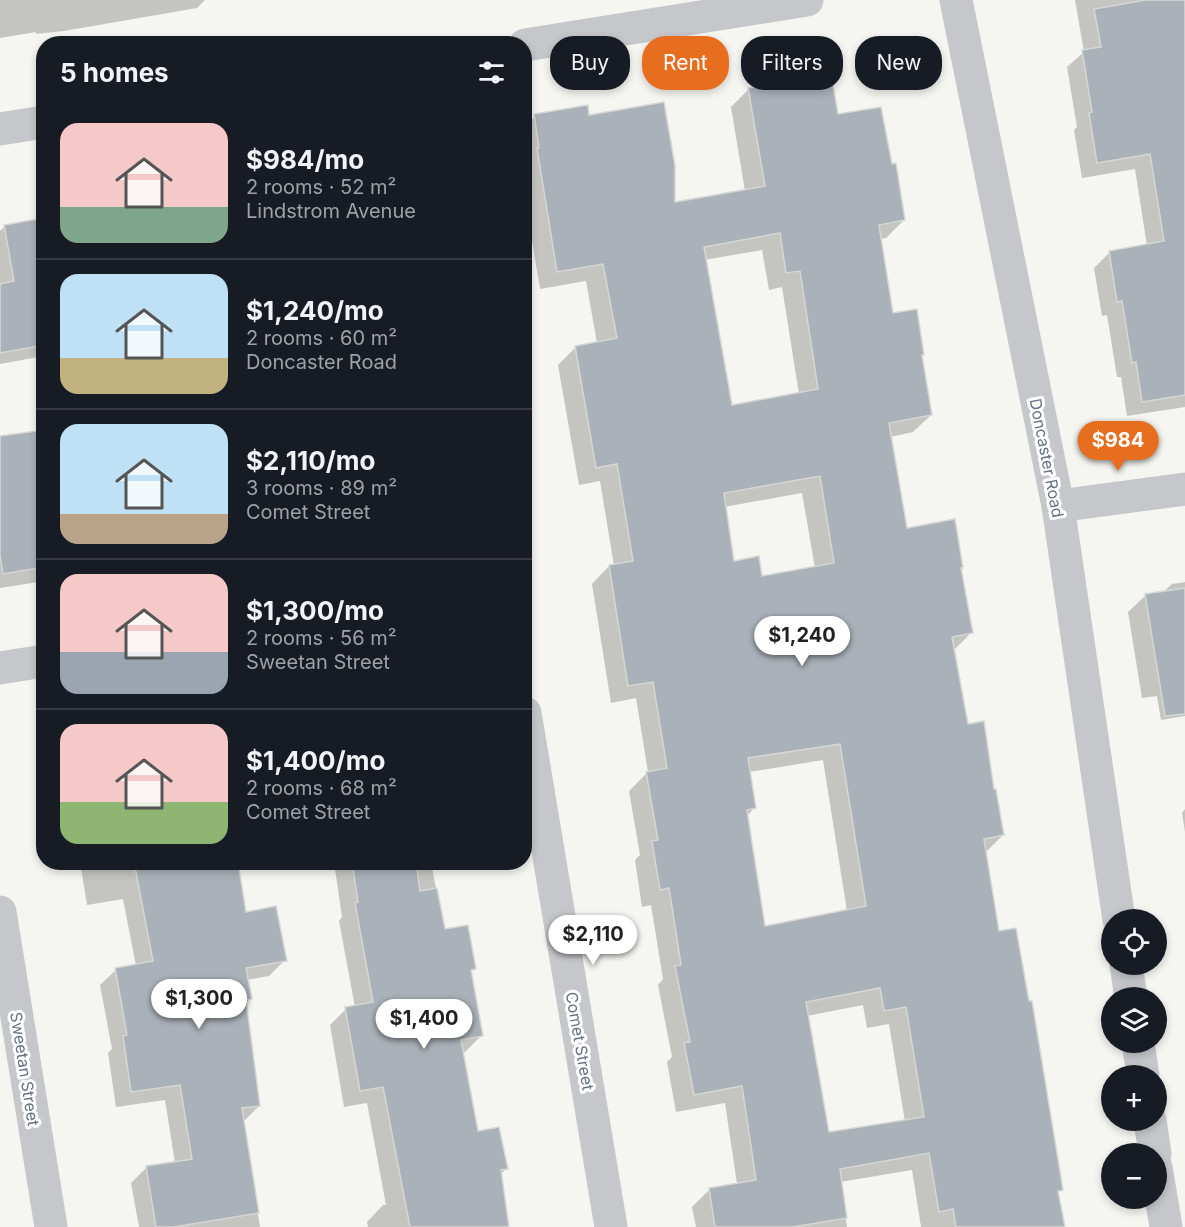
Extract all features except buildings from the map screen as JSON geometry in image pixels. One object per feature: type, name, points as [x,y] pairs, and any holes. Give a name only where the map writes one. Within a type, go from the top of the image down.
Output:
[{"type":"street","points":[[532,44],[807,0]]},
{"type":"street","name":"Doncaster Road","points":[[956,0],[1058,506],[1117,909]]},
{"type":"street","points":[[0,129],[36,123]]},
{"type":"street","points":[[1058,506],[1185,489]]},
{"type":"street","points":[[0,668],[36,662]]},
{"type":"street","name":"Comet Street","points":[[532,755],[611,1227]]},
{"type":"street","name":"Sweetan Street","points":[[0,912],[51,1227]]},
{"type":"street","points":[[1163,1209],[1166,1227]]}]
